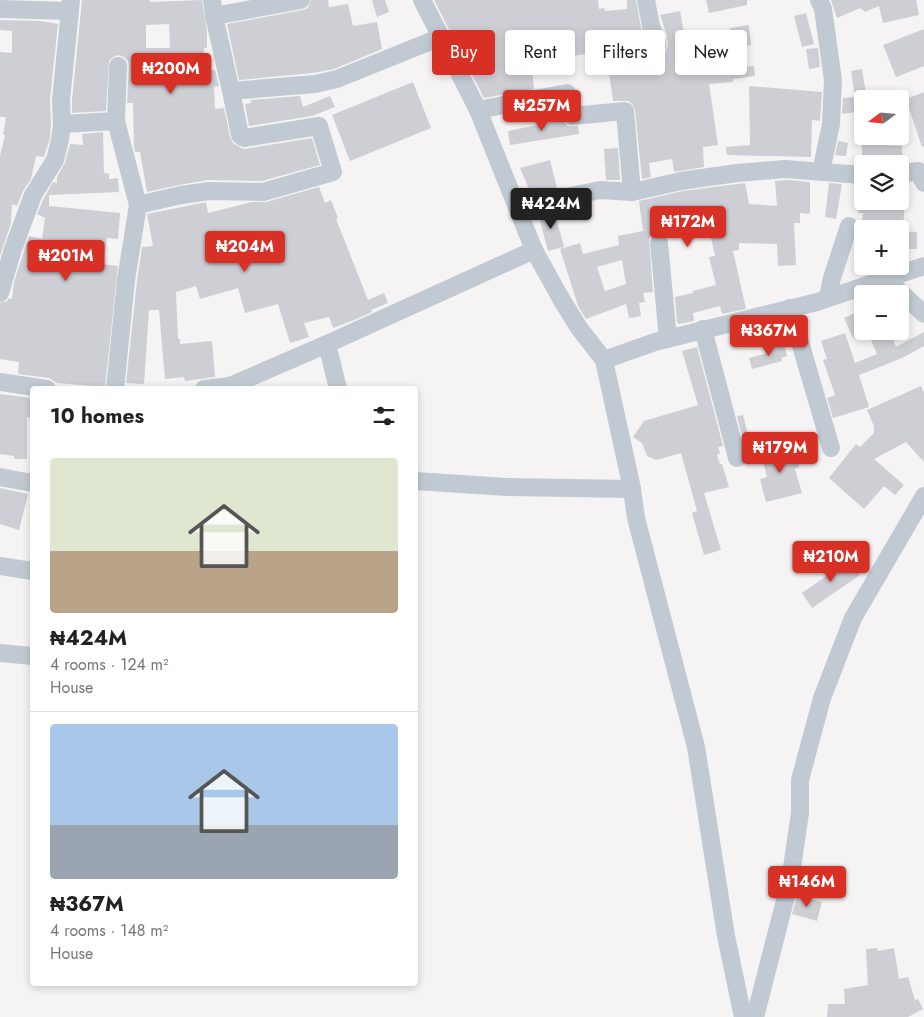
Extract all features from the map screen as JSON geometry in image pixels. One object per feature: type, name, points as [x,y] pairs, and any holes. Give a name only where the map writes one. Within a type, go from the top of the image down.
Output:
[{"type":"street","points":[[138,205],[175,196],[209,191],[263,192],[333,172],[319,126],[244,138],[240,135],[213,8],[301,0]]},
{"type":"street","points":[[422,0],[437,30]]},
{"type":"street","points":[[646,0],[653,30]]},
{"type":"street","points":[[819,0],[823,9],[833,80],[831,124],[821,172]]},
{"type":"street","points":[[0,10],[70,6],[61,100],[62,124],[55,160],[33,195],[13,249],[0,293]]},
{"type":"street","points":[[231,90],[315,84],[337,79],[432,41]]},
{"type":"street","points":[[115,386],[126,280],[138,205],[116,121],[118,66]]},
{"type":"street","points":[[460,75],[478,110],[534,250],[579,328],[604,360],[632,489],[636,518],[696,747],[726,936],[743,1017]]},
{"type":"street","points":[[478,110],[567,93],[570,114],[572,116],[625,111],[632,192]]},
{"type":"street","points":[[62,124],[116,121]]},
{"type":"street","points":[[517,207],[600,190],[632,192],[681,181],[736,173],[785,169],[854,174]]},
{"type":"street","points":[[909,172],[918,171],[924,183]]},
{"type":"street","points":[[828,297],[832,278],[849,226]]},
{"type":"street","points":[[659,243],[668,339]]},
{"type":"street","points":[[232,386],[534,250]]},
{"type":"street","points":[[604,360],[702,329],[828,297],[924,266]]},
{"type":"street","points":[[885,278],[924,314]]},
{"type":"street","points":[[790,308],[831,448]]},
{"type":"street","points":[[702,329],[737,458]]},
{"type":"street","points":[[327,344],[337,386]]},
{"type":"street","points":[[0,382],[30,386]]},
{"type":"street","points":[[0,477],[30,483]]},
{"type":"street","points":[[418,481],[507,487],[632,489]]},
{"type":"street","points":[[755,1017],[790,880],[800,813],[800,780],[822,698],[853,618],[924,496]]},
{"type":"street","points":[[0,566],[30,571]]},
{"type":"street","points":[[0,653],[30,656]]},
{"type":"building","points":[[82,0],[150,0],[150,2],[202,0],[207,31],[207,48],[204,48],[203,70],[215,70],[219,86],[214,87],[215,109],[224,108],[233,143],[245,149],[312,138],[320,165],[262,181],[208,180],[147,192],[140,152],[135,152],[134,148],[133,103],[127,103],[128,61],[118,55],[109,61],[106,111],[72,113]],"holes":[[[169,24],[170,48],[146,48],[146,25]]]},
{"type":"building","points":[[311,0],[328,0],[329,7],[348,4],[353,26],[377,22],[382,49],[334,69],[313,73],[239,80],[227,24],[303,10],[308,8]]},
{"type":"building","points":[[372,0],[385,0],[389,12],[377,17]]},
{"type":"building","points":[[434,0],[598,0],[599,9],[604,8],[605,11],[627,9],[627,0],[636,0],[642,30],[585,30],[585,54],[575,56],[575,30],[505,30],[505,75],[533,75],[534,89],[484,98],[472,75],[495,75],[495,30],[449,30]]},
{"type":"building","points":[[706,0],[747,0],[747,5],[709,13]]},
{"type":"building","points":[[831,0],[916,0],[919,15],[883,23],[879,6],[865,12],[860,8],[837,18]]},
{"type":"building","points":[[680,11],[683,30],[675,30],[675,75],[747,75],[747,67],[754,66],[755,76],[733,79],[733,82],[709,84],[718,145],[703,147],[704,167],[674,172],[672,159],[649,163],[651,177],[642,179],[635,110],[629,101],[613,101],[609,75],[665,75],[665,54],[668,46],[667,36],[660,15]]},
{"type":"building","points":[[806,13],[814,44],[802,47],[794,16]]},
{"type":"building","points":[[0,20],[41,21],[58,24],[50,99],[50,138],[44,157],[36,156],[31,179],[23,191],[17,206],[12,204],[11,223],[0,256],[0,156],[5,135],[3,135],[6,117],[0,117],[0,52],[12,53],[12,31],[0,30]]},
{"type":"building","points":[[749,25],[751,45],[747,45],[747,30],[730,30],[730,28]]},
{"type":"building","points":[[924,29],[924,66],[896,77],[883,45]]},
{"type":"building","points":[[818,48],[820,67],[809,69],[806,49]]},
{"type":"building","points":[[862,69],[866,90],[854,90],[851,71]]},
{"type":"building","points":[[413,82],[431,128],[350,161],[332,115]]},
{"type":"building","points":[[749,86],[822,92],[820,121],[812,120],[811,157],[727,155],[726,147],[750,145]]},
{"type":"building","points":[[924,92],[924,146],[922,147],[909,108],[909,98]]},
{"type":"building","points":[[300,96],[303,107],[330,96],[335,107],[312,116],[249,126],[245,104],[251,103],[251,100]]},
{"type":"building","points":[[854,97],[854,112],[842,114],[843,98]]},
{"type":"building","points":[[562,120],[568,126],[578,126],[579,134],[510,145],[508,131]]},
{"type":"building","points":[[103,132],[104,173],[109,174],[109,179],[118,178],[119,192],[49,195],[49,206],[120,213],[118,239],[107,238],[103,264],[118,266],[105,386],[57,383],[49,378],[18,374],[19,362],[0,359],[0,303],[7,301],[9,298],[12,299],[14,282],[29,236],[42,239],[45,218],[37,214],[53,182],[57,183],[57,177],[65,163],[70,144],[83,145],[82,134]]},
{"type":"building","points":[[838,141],[848,143],[846,156],[835,155]]},
{"type":"building","points":[[862,145],[902,146],[902,155],[862,155]]},
{"type":"building","points":[[618,148],[620,180],[606,180],[604,149]]},
{"type":"building","points":[[550,160],[557,188],[528,194],[526,190],[529,189],[520,168]]},
{"type":"building","points":[[775,181],[810,182],[810,214],[800,213],[800,223],[794,223],[796,265],[778,266],[777,244],[739,243],[739,250],[733,251],[746,309],[722,314],[720,306],[693,313],[694,321],[679,324],[677,322],[675,297],[716,285],[709,257],[715,256],[710,234],[665,235],[658,232],[649,239],[653,292],[643,293],[645,302],[639,303],[641,316],[629,318],[626,304],[586,319],[578,306],[560,249],[580,243],[583,254],[619,245],[618,236],[643,231],[639,201],[683,191],[745,183],[749,204],[777,206]],"holes":[[[622,260],[626,284],[605,291],[597,267]]]},
{"type":"building","points":[[829,183],[842,184],[836,219],[825,217]]},
{"type":"building","points":[[319,187],[325,203],[331,200],[338,218],[336,219],[368,300],[384,293],[388,303],[371,310],[372,312],[333,328],[329,317],[304,323],[309,337],[290,343],[278,304],[245,313],[238,288],[200,299],[196,286],[176,292],[178,339],[180,339],[180,344],[212,341],[215,377],[185,381],[184,377],[165,379],[159,310],[149,310],[144,384],[126,383],[142,247],[153,246],[147,214],[206,202],[208,213],[252,202],[266,202]]},
{"type":"building","points":[[554,210],[564,247],[548,251],[538,213]]},
{"type":"building","points":[[858,210],[904,210],[904,220],[862,220],[863,213],[858,213]]},
{"type":"building","points":[[909,232],[917,232],[917,249],[909,249]]},
{"type":"building","points":[[854,314],[854,338],[853,338],[844,318]]},
{"type":"building","points":[[924,332],[924,346],[902,358],[859,375],[869,407],[833,418],[827,398],[835,395],[823,360],[827,359],[821,341],[845,333],[855,363],[877,354],[871,340],[893,340],[896,347]]},
{"type":"building","points":[[784,345],[787,356],[781,358],[782,361],[752,369],[749,358],[768,353],[767,349]]},
{"type":"building","points":[[697,347],[723,446],[718,447],[720,453],[717,455],[720,464],[722,464],[729,487],[704,493],[721,550],[704,555],[692,513],[697,511],[681,453],[656,460],[647,456],[642,443],[633,437],[644,421],[698,405],[682,351]]},
{"type":"building","points":[[921,386],[924,393],[924,462],[906,442],[874,459],[904,485],[895,495],[884,486],[864,509],[829,478],[856,444],[860,447],[874,433],[874,426],[867,410]]},
{"type":"building","points":[[0,394],[30,398],[30,418],[27,417],[27,459],[14,459],[14,456],[0,454]]},
{"type":"building","points":[[743,415],[749,438],[743,440],[737,416]]},
{"type":"building","points":[[793,444],[799,467],[795,469],[802,493],[766,502],[760,479],[767,477],[761,453]]},
{"type":"building","points":[[0,488],[28,494],[19,530],[0,524]]},
{"type":"building","points":[[849,559],[860,575],[812,608],[802,593]]},
{"type":"building","points":[[797,896],[822,902],[817,921],[792,914]]},
{"type":"building","points":[[877,948],[878,951],[894,948],[899,979],[908,977],[915,1000],[918,999],[923,1009],[908,1017],[827,1017],[828,1004],[845,1004],[844,989],[868,985],[866,949]]}]
